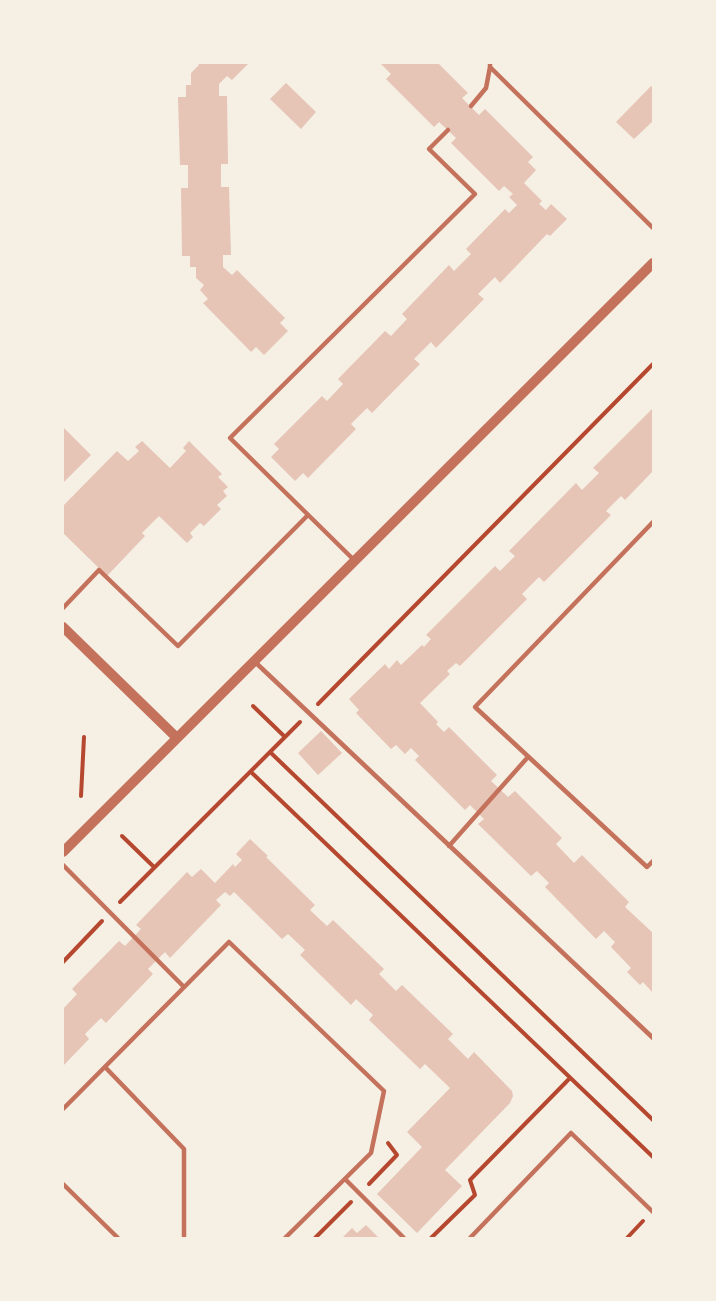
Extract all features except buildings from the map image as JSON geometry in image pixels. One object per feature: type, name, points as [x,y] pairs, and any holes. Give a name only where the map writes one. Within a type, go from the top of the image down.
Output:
[{"type":"street","points":[[63,852],[653,263]]},
{"type":"street","points":[[63,627],[177,738]]},
{"type":"lane","points":[[471,106],[486,88],[490,65]]},
{"type":"lane","points":[[490,65],[653,228]]},
{"type":"lane","points":[[354,560],[230,438],[475,194],[429,149],[448,130]]},
{"type":"lane","points":[[63,608],[99,570],[178,646],[308,515]]},
{"type":"lane","points":[[653,522],[475,707],[647,867],[653,861]]},
{"type":"lane","points":[[254,660],[653,1038]]},
{"type":"lane","points":[[449,846],[528,757]]},
{"type":"lane","points":[[63,865],[184,987]]},
{"type":"lane","points":[[63,1109],[229,942],[384,1091],[371,1153],[285,1238]]},
{"type":"lane","points":[[105,1067],[184,1149],[184,1238]]},
{"type":"lane","points":[[470,1238],[571,1133],[653,1212]]},
{"type":"lane","points":[[345,1179],[404,1238]]},
{"type":"lane","points":[[63,1184],[118,1238]]},
{"type":"path","points":[[63,962],[154,867],[251,772],[653,364]]},
{"type":"path","points":[[253,706],[285,737]]},
{"type":"path","points":[[81,796],[84,737]]},
{"type":"path","points":[[270,752],[653,1120]]},
{"type":"path","points":[[251,772],[653,1157]]},
{"type":"path","points":[[122,836],[154,867]]},
{"type":"path","points":[[431,1238],[475,1195],[471,1180],[570,1078]]},
{"type":"path","points":[[365,1188],[397,1155],[387,1144],[390,1132]]},
{"type":"path","points":[[315,1238],[359,1193]]},
{"type":"path","points":[[627,1238],[653,1212]]}]
